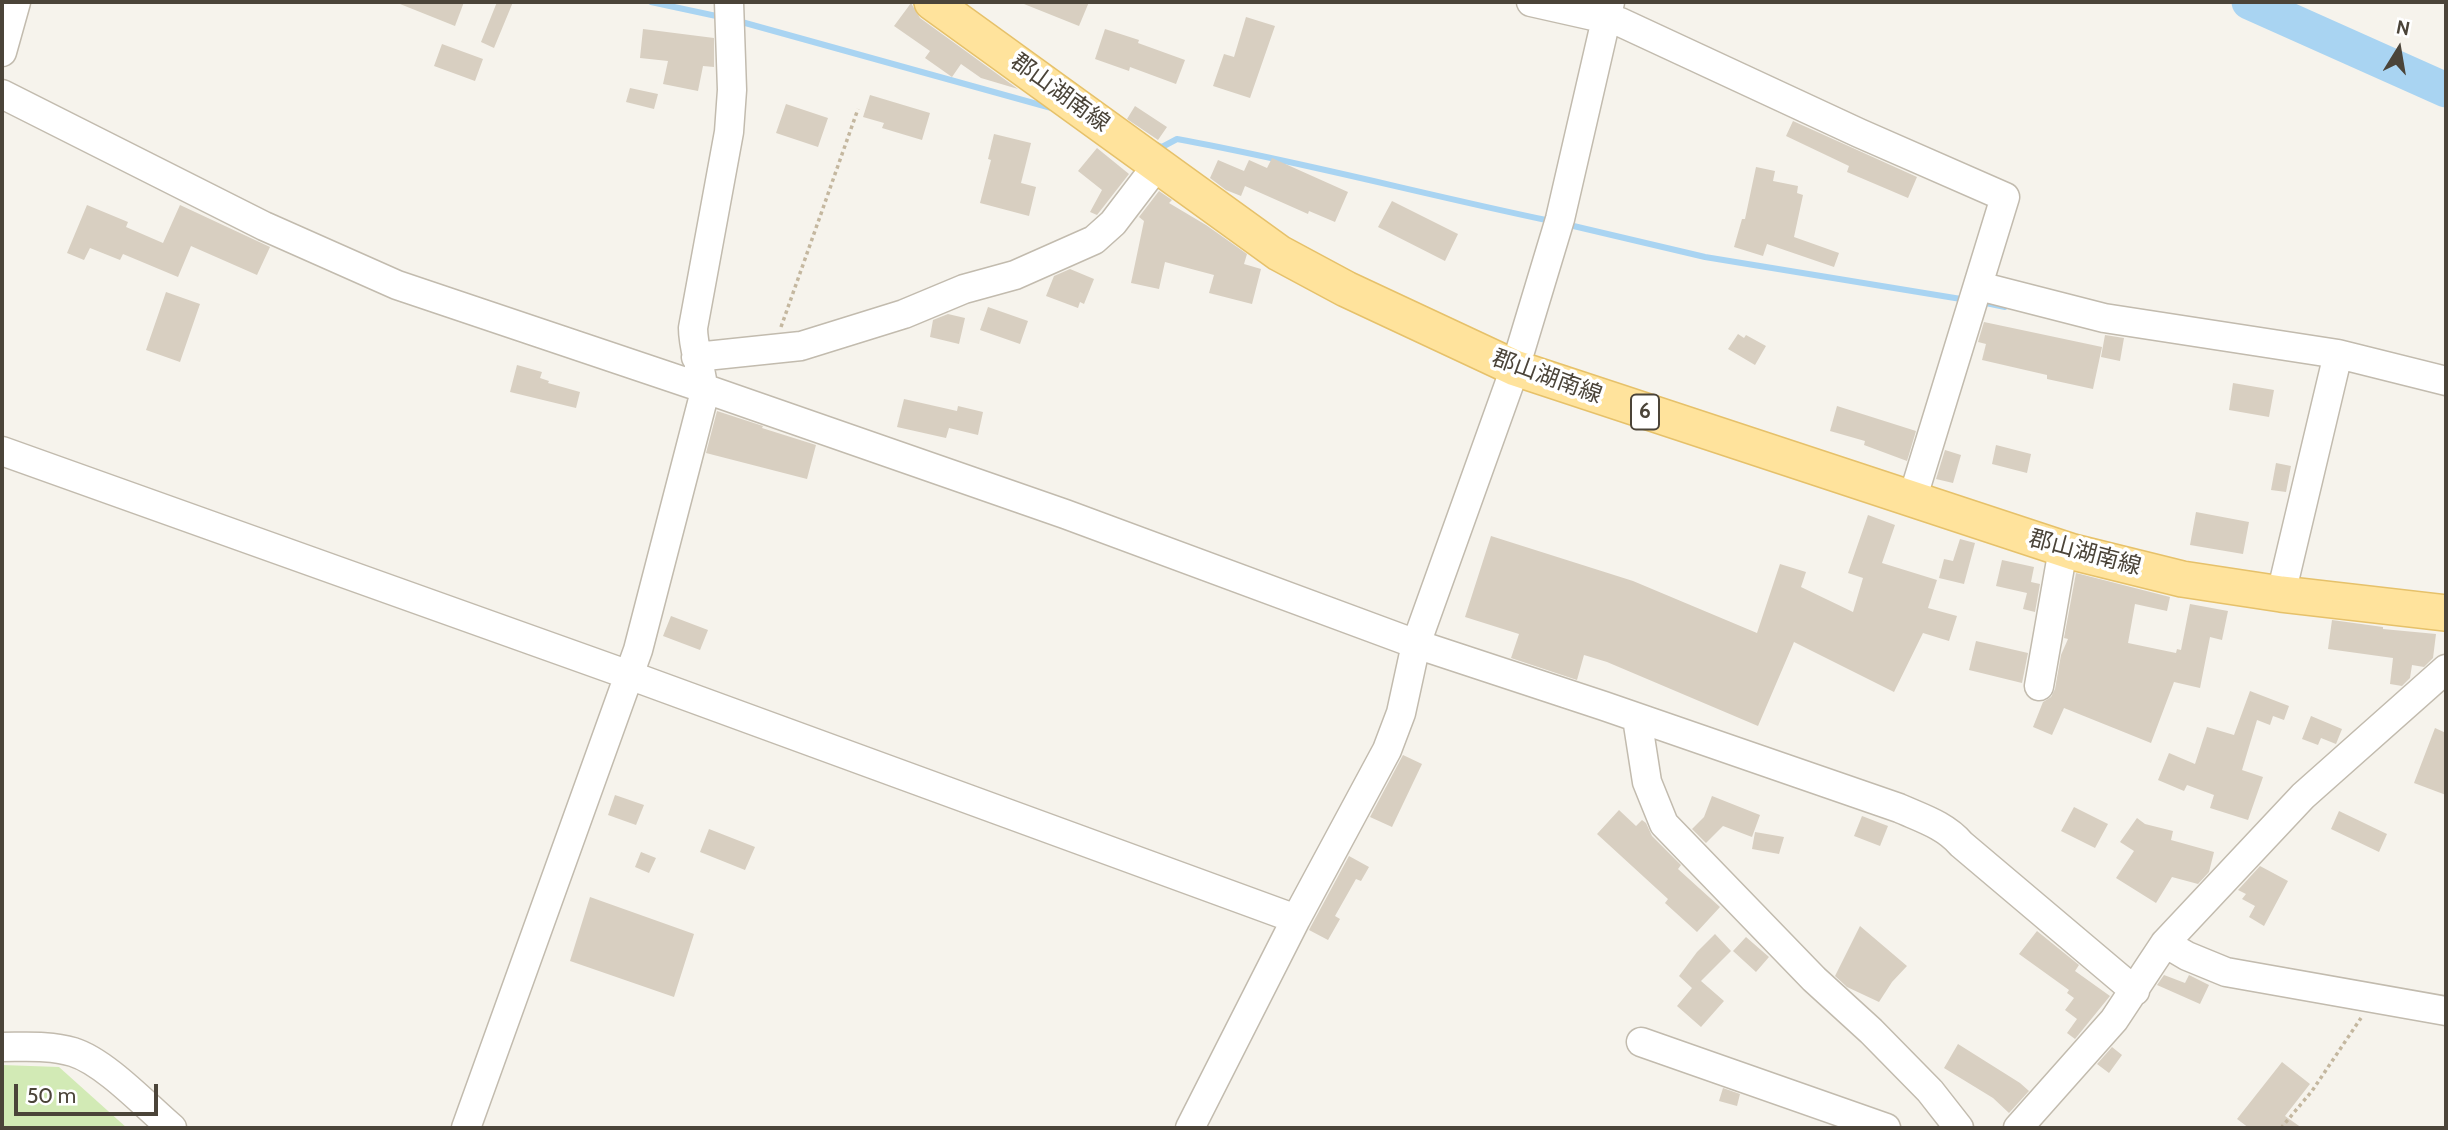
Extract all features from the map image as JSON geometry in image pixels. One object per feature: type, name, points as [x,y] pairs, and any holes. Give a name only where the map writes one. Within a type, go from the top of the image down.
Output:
[{"type":"main road","name":"郡山湖南線","points":[[932,2],[1279,253],[1346,289],[1515,368],[2063,549],[2182,579],[2281,594],[2446,613]]},
{"type":"street","points":[[2,52],[16,2]]},
{"type":"street","points":[[466,1128],[629,675],[645,624],[703,399],[692,328],[729,132],[732,90],[729,2]]},
{"type":"street","points":[[1531,2],[1608,10],[1620,22],[2006,197],[1912,500]]},
{"type":"street","points":[[1190,1128],[1296,919],[1387,750],[1401,712],[1416,644],[1515,368],[1560,219],[1608,10]]},
{"type":"street","points":[[2,94],[264,226],[397,285],[1065,514],[1416,644],[1899,808],[1952,834],[2135,990]]},
{"type":"street","points":[[696,357],[801,346],[904,314],[964,289],[1016,275],[1094,240],[1113,223],[1158,164]]},
{"type":"street","points":[[1979,286],[2104,318],[2338,354],[2446,381]]},
{"type":"street","points":[[2281,594],[2338,354]]},
{"type":"street","points":[[2,451],[629,675],[1296,919]]},
{"type":"street","points":[[2039,686],[2063,549]]},
{"type":"street","points":[[2018,1128],[2114,1020],[2165,943],[2303,796],[2446,669]]},
{"type":"street","points":[[1637,718],[1647,782],[1664,824],[1814,978],[1930,1091],[1956,1127]]},
{"type":"street","points":[[2165,943],[2187,956],[2226,972],[2446,1011]]},
{"type":"street","points":[[1641,1042],[1886,1128]]},
{"type":"street","points":[[2,1046],[52,1048],[73,1052],[98,1064],[172,1128]]},
{"type":"path","points":[[773,349],[858,109]]},
{"type":"path","points":[[2281,1128],[2312,1091],[2364,1014],[2371,997]]},
{"type":"green space","points":[[2,1065],[59,1067],[127,1128],[2,1128]]},
{"type":"building","points":[[395,2],[464,2],[455,26]]},
{"type":"building","points":[[497,2],[513,2],[494,48],[481,42]]},
{"type":"building","points":[[1019,2],[1089,2],[1079,26]]},
{"type":"building","points":[[911,3],[920,18],[1018,89],[981,78],[961,64],[952,77],[925,58],[930,51],[894,26]]},
{"type":"building","points":[[1246,17],[1275,26],[1250,98],[1213,86],[1224,54],[1234,57]]},
{"type":"building","points":[[643,29],[714,38],[714,67],[703,66],[698,91],[663,84],[668,61],[640,58]]},
{"type":"building","points":[[1105,29],[1185,60],[1176,84],[1130,67],[1129,71],[1095,59]]},
{"type":"building","points":[[442,44],[483,59],[475,81],[434,66]]},
{"type":"building","points":[[630,88],[658,94],[654,109],[626,102]]},
{"type":"building","points":[[870,95],[930,113],[922,140],[882,128],[884,123],[863,117]]},
{"type":"building","points":[[786,104],[828,118],[818,147],[776,133]]},
{"type":"building","points":[[1135,106],[1167,127],[1158,140],[1127,119]]},
{"type":"building","points":[[1793,121],[1917,177],[1908,198],[1847,172],[1849,166],[1786,136]]},
{"type":"building","points":[[994,134],[1031,143],[1021,183],[1036,187],[1029,216],[980,203],[991,160],[988,159]]},
{"type":"building","points":[[1097,148],[1129,174],[1097,215],[1090,212],[1102,190],[1078,171]]},
{"type":"building","points":[[1272,158],[1348,192],[1335,222],[1309,211],[1308,214],[1245,186],[1241,196],[1226,190],[1210,178],[1218,160],[1244,171],[1249,160],[1267,168]]},
{"type":"building","points":[[1756,167],[1775,171],[1773,181],[1798,186],[1797,193],[1803,195],[1794,237],[1839,253],[1834,267],[1767,244],[1763,256],[1734,247],[1742,219],[1745,219]]},
{"type":"building","points":[[1159,191],[1172,200],[1169,203],[1247,254],[1244,264],[1261,269],[1252,304],[1209,293],[1214,275],[1165,262],[1159,289],[1131,283],[1144,221],[1139,217]]},
{"type":"building","points":[[1392,201],[1458,234],[1445,261],[1378,227]]},
{"type":"building","points":[[87,205],[128,222],[126,227],[163,243],[180,205],[270,247],[257,275],[191,246],[178,277],[123,254],[120,260],[90,248],[84,260],[67,253]]},
{"type":"building","points":[[1070,269],[1094,279],[1084,304],[1080,302],[1078,308],[1046,296],[1054,276]]},
{"type":"building","points":[[166,292],[200,304],[180,362],[146,350]]},
{"type":"building","points":[[988,307],[1028,321],[1020,344],[980,330]]},
{"type":"building","points":[[948,314],[965,318],[959,344],[930,337],[933,320]]},
{"type":"building","points":[[1984,322],[2102,347],[2093,389],[1982,360],[1986,344],[1978,342]]},
{"type":"building","points":[[1738,334],[1744,338],[1746,335],[1766,346],[1755,365],[1728,349]]},
{"type":"building","points":[[2105,335],[2124,338],[2120,361],[2101,357]]},
{"type":"building","points":[[517,365],[542,372],[540,378],[549,381],[548,383],[580,392],[576,408],[510,392]]},
{"type":"building","points":[[2233,383],[2274,390],[2269,417],[2229,410]]},
{"type":"building","points":[[904,399],[957,411],[958,406],[983,412],[978,435],[949,428],[946,438],[897,427]]},
{"type":"building","points":[[1837,406],[1916,431],[1907,461],[1864,445],[1865,441],[1830,431]]},
{"type":"building","points":[[717,411],[816,445],[807,479],[706,453]]},
{"type":"building","points":[[1996,445],[2031,454],[2027,473],[1992,464]]},
{"type":"building","points":[[1945,450],[1961,455],[1953,483],[1936,479]]},
{"type":"building","points":[[2276,463],[2291,466],[2286,492],[2271,490]]},
{"type":"building","points":[[2196,512],[2249,522],[2243,554],[2190,545]]},
{"type":"building","points":[[1868,515],[1895,525],[1882,563],[1937,580],[1928,608],[1957,616],[1949,641],[1923,633],[1894,692],[1794,642],[1758,726],[1607,662],[1584,655],[1577,680],[1511,658],[1519,634],[1465,617],[1491,536],[1633,581],[1757,633],[1780,564],[1806,572],[1801,587],[1853,612],[1863,578],[1848,573]]},
{"type":"building","points":[[1960,539],[1975,543],[1964,584],[1939,578],[1944,559],[1953,561]]},
{"type":"building","points":[[2002,560],[2034,567],[2031,582],[2040,584],[2035,612],[2023,609],[2027,593],[1996,586]]},
{"type":"building","points":[[2076,573],[2170,597],[2167,611],[2135,604],[2128,643],[2176,653],[2177,649],[2181,650],[2190,604],[2228,611],[2222,640],[2210,637],[2200,688],[2174,682],[2151,743],[2064,708],[2052,735],[2033,727],[2043,702],[2051,697],[2055,689],[2061,655],[2068,639],[2064,638]]},
{"type":"building","points":[[671,616],[708,630],[700,650],[663,636]]},
{"type":"building","points":[[2332,620],[2383,629],[2436,634],[2433,658],[2424,667],[2412,665],[2410,678],[2402,686],[2390,684],[2393,658],[2328,649]]},
{"type":"building","points":[[1976,641],[2028,653],[2022,683],[1969,670]]},
{"type":"building","points":[[2250,691],[2289,706],[2284,720],[2273,716],[2270,725],[2257,720],[2242,770],[2263,777],[2248,820],[2210,808],[2214,795],[2187,785],[2184,791],[2158,780],[2169,753],[2195,764],[2207,727],[2234,735]]},
{"type":"building","points":[[2311,716],[2342,729],[2336,744],[2321,738],[2318,745],[2302,739]]},
{"type":"building","points":[[2435,728],[2446,733],[2446,795],[2414,783]]},
{"type":"building","points":[[1403,755],[1422,764],[1392,827],[1370,817]]},
{"type":"building","points":[[615,795],[644,805],[636,825],[608,815]]},
{"type":"building","points":[[1712,796],[1760,815],[1752,837],[1723,826],[1706,843],[1692,829],[1704,817]]},
{"type":"building","points":[[2074,807],[2108,824],[2095,848],[2061,831]]},
{"type":"building","points":[[1619,810],[1636,826],[1642,820],[1646,823],[1652,836],[1681,865],[1678,869],[1720,907],[1697,932],[1665,903],[1668,899],[1597,834]]},
{"type":"building","points":[[2339,811],[2387,834],[2379,852],[2331,829]]},
{"type":"building","points":[[1862,816],[1888,826],[1880,846],[1854,836]]},
{"type":"building","points":[[2137,818],[2145,824],[2173,831],[2171,840],[2214,852],[2209,872],[2198,884],[2172,877],[2156,903],[2116,878],[2134,851],[2120,842]]},
{"type":"building","points":[[709,829],[755,847],[745,870],[700,852]]},
{"type":"building","points":[[1755,832],[1784,837],[1779,854],[1752,849]]},
{"type":"building","points":[[641,852],[656,858],[649,873],[635,867]]},
{"type":"building","points":[[1349,856],[1369,867],[1361,881],[1356,879],[1335,916],[1340,919],[1328,940],[1309,930]]},
{"type":"building","points":[[2260,866],[2288,881],[2264,926],[2249,917],[2255,906],[2242,899],[2246,894],[2238,890]]},
{"type":"building","points":[[590,897],[694,934],[674,997],[570,961]]},
{"type":"building","points":[[1860,926],[1907,966],[1879,1002],[1847,987],[1835,976]]},
{"type":"building","points":[[2037,931],[2079,965],[2075,971],[2110,996],[2075,1039],[2067,1033],[2077,1019],[2065,1010],[2074,998],[2067,993],[2069,990],[2019,954]]},
{"type":"building","points":[[1715,934],[1731,951],[1701,981],[1724,1001],[1701,1027],[1677,1006],[1692,988],[1679,976]]},
{"type":"building","points":[[1746,937],[1769,957],[1756,972],[1733,951]]},
{"type":"building","points":[[2164,975],[2185,983],[2189,975],[2209,985],[2200,1004],[2157,985]]},
{"type":"building","points":[[1958,1044],[2029,1091],[2009,1113],[1993,1098],[1944,1068]]},
{"type":"building","points":[[2112,1047],[2122,1055],[2109,1073],[2097,1064]]},
{"type":"building","points":[[2282,1062],[2310,1084],[2285,1116],[2302,1128],[2249,1128],[2237,1119]]},
{"type":"building","points":[[1723,1088],[1740,1094],[1737,1106],[1719,1101]]},
{"type":"waterway","points":[[651,2],[721,17]]},
{"type":"waterway","points":[[2249,2],[2446,90]]},
{"type":"waterway","points":[[738,21],[1055,109]]},
{"type":"waterway","points":[[1157,145],[1162,147],[1177,139],[1224,148],[1551,221]]},
{"type":"waterway","points":[[1565,224],[1705,257],[1967,300]]},
{"type":"waterway","points":[[1981,302],[2005,307]]}]
